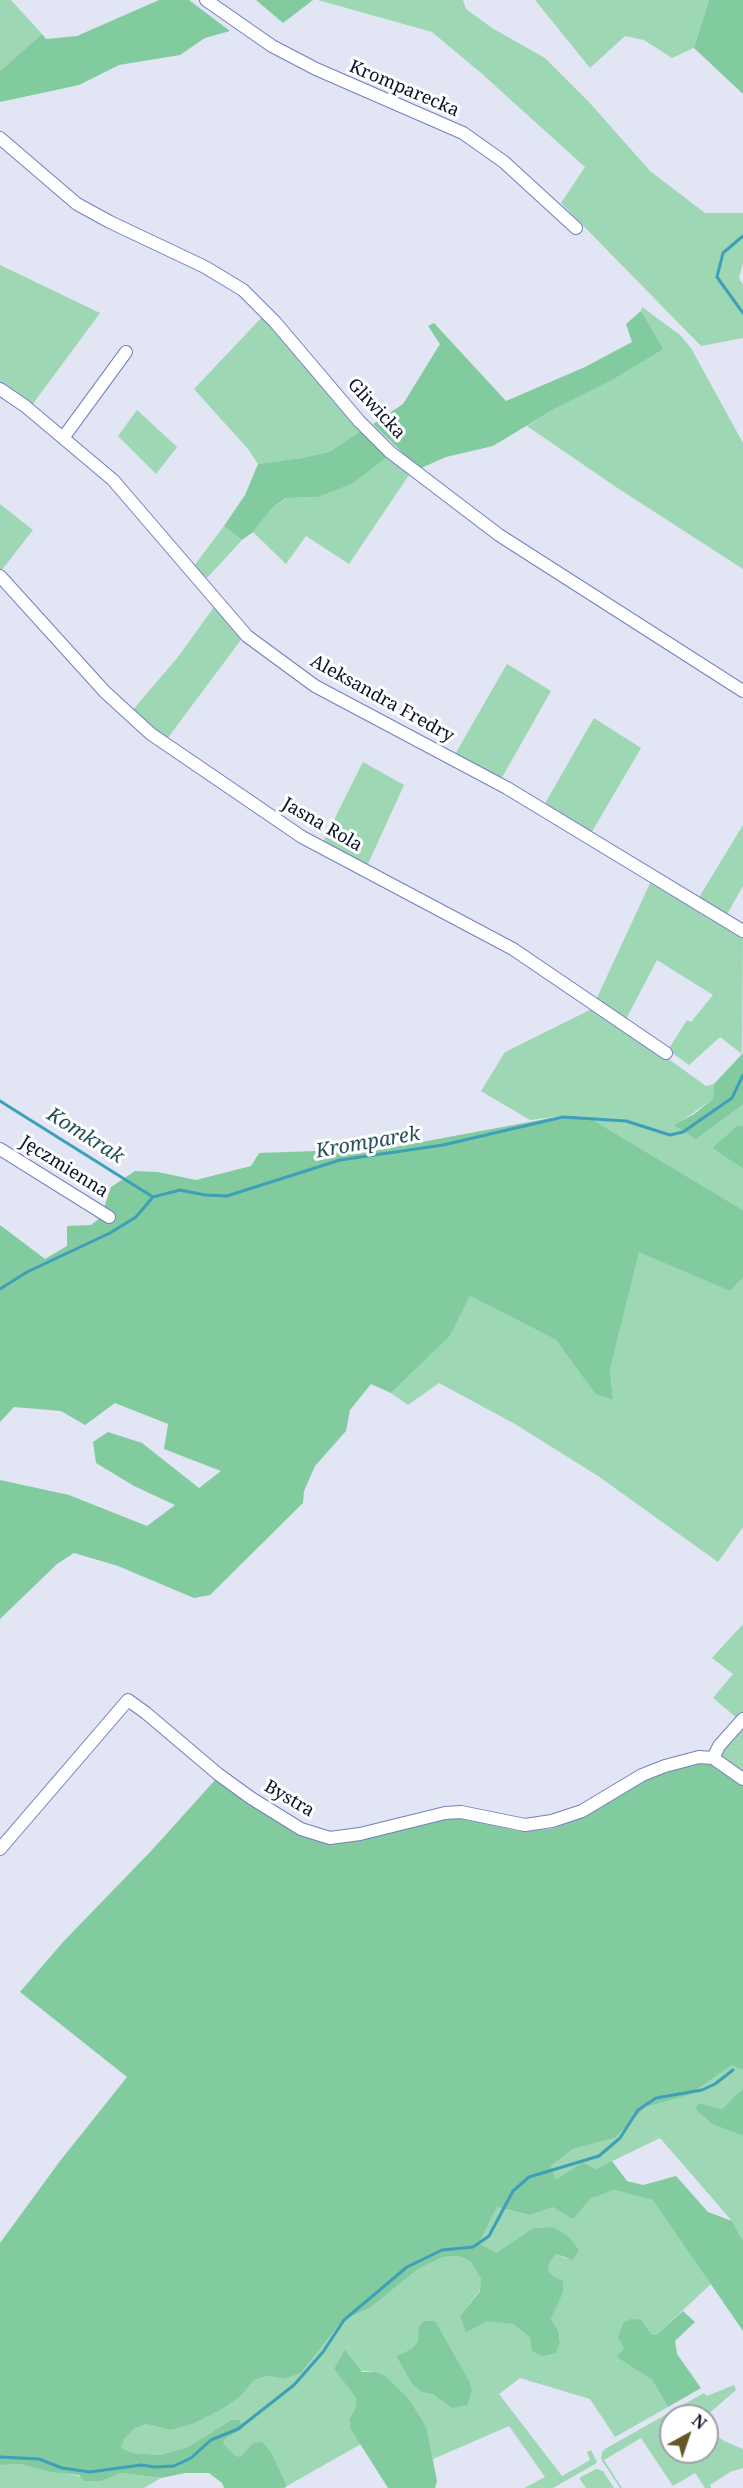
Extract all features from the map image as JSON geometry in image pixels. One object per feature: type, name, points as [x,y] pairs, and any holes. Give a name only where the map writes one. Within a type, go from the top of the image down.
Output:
[{"type":"street","name":"Kromparecka","points":[[206,0],[272,46],[316,69],[464,133],[504,162],[576,228]]},
{"type":"street","name":"Gliwicka","points":[[0,138],[77,204],[205,267],[243,290],[275,321],[359,421],[390,452],[499,535],[743,691]]},
{"type":"street","points":[[63,438],[126,352]]},
{"type":"street","name":"Aleksandra Fredry","points":[[0,389],[25,406],[113,480],[247,636],[315,686],[507,788],[743,931]]},
{"type":"street","name":"Jasna Rola","points":[[0,576],[105,692],[151,734],[302,837],[513,949],[666,1053]]},
{"type":"street","name":"Jęczmienna","points":[[0,1149],[109,1217]]},
{"type":"street","name":"Bystra","points":[[0,1849],[128,1700],[250,1798],[301,1829],[330,1838],[360,1834],[445,1813],[462,1812],[525,1825],[552,1821],[582,1811],[621,1786],[664,1766],[699,1757],[714,1758]]},
{"type":"street","points":[[743,1719],[719,1746],[714,1758],[743,1779]]},
{"type":"green space","points":[[0,0],[11,0],[42,34],[0,71]]},
{"type":"green space","points":[[159,0],[189,0],[230,31],[205,38],[180,55],[119,65],[79,85],[0,102],[0,71],[42,34],[46,39],[77,36]]},
{"type":"green space","points":[[256,0],[313,0],[283,23]]},
{"type":"green space","points":[[318,0],[463,0],[466,9],[492,28],[545,58],[589,102],[650,171],[705,213],[743,213],[743,263],[739,278],[743,285],[743,338],[701,346],[561,203],[585,167],[432,32]]},
{"type":"green space","points":[[535,0],[709,0],[694,48],[672,58],[644,40],[625,36],[590,68]]},
{"type":"green space","points":[[709,0],[743,0],[743,94],[694,48]]},
{"type":"green space","points":[[0,265],[100,313],[32,405],[0,383]]},
{"type":"green space","points":[[642,307],[680,335],[691,348],[743,443],[743,569],[527,426],[556,408],[614,379],[662,349],[641,311]]},
{"type":"green space","points":[[641,311],[663,349],[493,446],[446,457],[419,469],[373,424],[403,404],[440,344],[428,326],[434,323],[506,401],[585,367],[632,342],[626,324]]},
{"type":"green space","points":[[264,315],[362,430],[329,452],[258,464],[248,449],[194,389]]},
{"type":"green space","points":[[137,410],[177,447],[156,474],[118,436]]},
{"type":"green space","points":[[362,430],[388,456],[353,483],[318,497],[286,498],[272,508],[253,532],[242,540],[224,526],[245,495],[258,464],[329,452]]},
{"type":"green space","points":[[388,456],[411,472],[349,564],[306,536],[286,564],[253,532],[272,508],[287,498],[318,497]]},
{"type":"green space","points":[[0,504],[33,530],[1,571],[0,570]]},
{"type":"green space","points":[[224,526],[242,540],[206,579],[194,566]]},
{"type":"green space","points":[[214,607],[243,637],[167,739],[132,711],[178,657]]},
{"type":"green space","points":[[507,664],[551,691],[500,781],[454,756]]},
{"type":"green space","points":[[594,718],[641,748],[590,835],[543,807]]},
{"type":"green space","points":[[363,762],[404,785],[367,866],[323,842]]},
{"type":"green space","points":[[743,825],[743,886],[726,916],[698,899]]},
{"type":"green space","points":[[651,881],[743,934],[742,1054],[720,1037],[689,1065],[668,1050],[687,1020],[691,1022],[713,995],[657,960],[625,1021],[596,1000]]},
{"type":"green space","points":[[596,1007],[706,1086],[714,1084],[713,1099],[674,1126],[743,1104],[743,1126],[737,1126],[712,1148],[743,1169],[743,1210],[588,1117],[562,1116],[530,1120],[481,1091],[505,1052]]},
{"type":"green space","points":[[743,1053],[743,1104],[696,1139],[674,1125],[694,1114],[713,1099],[714,1084]]},
{"type":"green space","points":[[562,1116],[588,1117],[743,1210],[743,1278],[730,1291],[639,1252],[610,1370],[613,1400],[595,1394],[556,1340],[470,1296],[450,1336],[391,1393],[371,1384],[350,1410],[346,1431],[315,1466],[304,1491],[303,1503],[210,1595],[194,1598],[118,1566],[74,1553],[57,1564],[0,1619],[0,1480],[69,1495],[147,1526],[175,1505],[134,1486],[96,1463],[93,1442],[108,1432],[142,1443],[199,1488],[221,1471],[164,1449],[168,1424],[115,1403],[85,1425],[61,1411],[14,1407],[0,1422],[0,1225],[45,1259],[67,1246],[67,1226],[91,1225],[101,1217],[111,1187],[135,1171],[158,1172],[196,1180],[251,1166],[259,1153],[316,1151],[357,1154]]},
{"type":"green space","points":[[737,1126],[743,1126],[743,1169],[712,1148]]},
{"type":"green space","points":[[639,1251],[730,1291],[743,1278],[743,1527],[718,1562],[598,1476],[515,1424],[439,1383],[408,1405],[391,1393],[450,1336],[470,1296],[556,1340],[595,1394],[613,1400],[610,1370]]},
{"type":"green space","points":[[743,1624],[743,1713],[738,1719],[713,1698],[733,1674],[712,1658]]},
{"type":"green space","points":[[743,1723],[743,1777],[720,1757],[721,1749]]},
{"type":"green space","points":[[712,1761],[743,1782],[743,2070],[732,2065],[689,2095],[646,2107],[615,2138],[573,2149],[551,2166],[556,2179],[583,2162],[596,2169],[612,2161],[627,2181],[643,2185],[676,2176],[708,2212],[732,2221],[743,2241],[743,2331],[653,2200],[614,2190],[590,2199],[573,2219],[553,2207],[530,2215],[497,2207],[479,2243],[496,2253],[533,2228],[553,2227],[567,2235],[579,2250],[573,2260],[556,2254],[548,2270],[554,2277],[563,2281],[563,2292],[551,2319],[559,2332],[560,2343],[556,2353],[542,2356],[532,2351],[530,2337],[513,2324],[487,2321],[466,2332],[460,2316],[480,2291],[481,2279],[470,2261],[458,2256],[443,2257],[418,2269],[370,2308],[343,2320],[301,2373],[285,2379],[267,2376],[254,2380],[241,2396],[224,2408],[194,2423],[170,2430],[146,2424],[134,2429],[124,2439],[121,2448],[132,2453],[160,2455],[188,2447],[231,2420],[239,2420],[244,2428],[225,2439],[223,2443],[234,2455],[240,2457],[253,2443],[262,2442],[271,2452],[287,2486],[284,2488],[224,2488],[222,2483],[209,2473],[185,2473],[161,2478],[121,2473],[102,2481],[84,2481],[79,2475],[52,2472],[20,2464],[0,2465],[0,2243],[60,2161],[127,2077],[20,1992],[63,1942],[152,1850],[216,1779],[330,1843],[352,1841],[446,1817],[477,1821],[518,1831],[551,1829],[587,1816],[626,1787],[667,1770]]},
{"type":"green space","points":[[733,2064],[743,2070],[743,2088],[722,2109],[699,2103],[714,2125],[743,2136],[743,2241],[732,2221],[660,2138],[596,2169],[583,2162],[556,2179],[551,2166],[573,2149],[615,2138],[646,2107],[689,2095]]},
{"type":"green space","points":[[743,2088],[743,2136],[714,2125],[695,2109],[699,2103],[722,2109]]},
{"type":"green space","points":[[614,2190],[654,2200],[711,2284],[656,2335],[651,2334],[624,2348],[618,2357],[652,2380],[666,2404],[659,2404],[659,2412],[615,2437],[590,2399],[520,2378],[499,2394],[562,2476],[590,2460],[587,2452],[591,2450],[597,2462],[595,2464],[553,2488],[524,2488],[545,2477],[509,2426],[433,2459],[427,2429],[420,2416],[408,2398],[376,2372],[334,2369],[356,2398],[356,2407],[349,2419],[350,2428],[361,2444],[287,2486],[271,2452],[253,2443],[240,2457],[234,2456],[223,2443],[225,2439],[244,2428],[231,2420],[188,2447],[160,2455],[132,2453],[121,2449],[123,2439],[134,2429],[146,2424],[170,2430],[224,2408],[241,2396],[254,2380],[267,2376],[285,2379],[301,2373],[343,2320],[370,2308],[418,2269],[443,2257],[458,2256],[470,2261],[481,2279],[480,2290],[460,2316],[513,2324],[556,2353],[560,2343],[559,2332],[551,2319],[556,2306],[554,2277],[548,2270],[556,2254],[567,2259],[567,2235],[552,2227],[533,2228],[496,2253],[479,2243],[497,2207],[530,2215],[553,2207],[590,2199]],"holes":[[[435,2321],[449,2347],[452,2408],[432,2394],[421,2392],[412,2384],[396,2356],[411,2349]]]},
{"type":"green space","points":[[683,2311],[695,2322],[675,2341],[677,2354],[701,2388],[673,2404],[666,2404],[652,2380],[617,2357],[624,2348],[618,2337],[624,2322],[631,2319],[641,2320],[651,2334],[656,2335]]},
{"type":"green space","points":[[424,2321],[435,2321],[469,2381],[472,2391],[467,2405],[452,2408],[432,2394],[421,2392],[412,2384],[396,2356],[411,2349],[418,2341],[419,2327]]},
{"type":"green space","points":[[345,2350],[362,2372],[376,2372],[385,2376],[408,2398],[420,2416],[427,2429],[437,2481],[435,2488],[388,2488],[350,2428],[349,2419],[356,2407],[356,2398],[334,2369]]},
{"type":"green space","points":[[734,2385],[736,2390],[719,2405],[685,2404],[704,2393],[707,2396]]},
{"type":"green space","points":[[659,2418],[659,2464],[719,2464],[719,2437],[743,2449],[743,2468],[730,2472],[710,2485],[711,2488],[705,2488],[695,2473],[673,2486],[641,2438],[604,2460],[622,2488],[620,2488],[601,2459],[605,2449]]},
{"type":"green space","points":[[20,2464],[102,2481],[121,2473],[161,2478],[144,2488],[0,2488],[0,2465]]},
{"type":"green space","points":[[596,2469],[603,2471],[614,2488],[586,2488],[579,2478]]},
{"type":"waterway","name":"Kromparek","points":[[743,236],[723,253],[717,277],[743,313]]},
{"type":"waterway","name":"Kromparek","points":[[0,1289],[27,1272],[110,1233],[136,1217],[153,1197],[180,1190],[227,1196],[340,1160],[443,1145],[563,1117],[626,1121],[670,1135],[683,1132],[732,1098],[743,1075]]},
{"type":"waterway","name":"Komkrak","points":[[0,1101],[153,1197]]},
{"type":"waterway","points":[[0,2457],[39,2459],[62,2468],[90,2472],[141,2465],[174,2466],[191,2458],[211,2440],[238,2429],[294,2385],[323,2352],[344,2320],[407,2267],[442,2250],[473,2247],[489,2236],[513,2191],[529,2177],[599,2156],[620,2138],[638,2110],[656,2098],[702,2090],[715,2084],[733,2070]]}]
